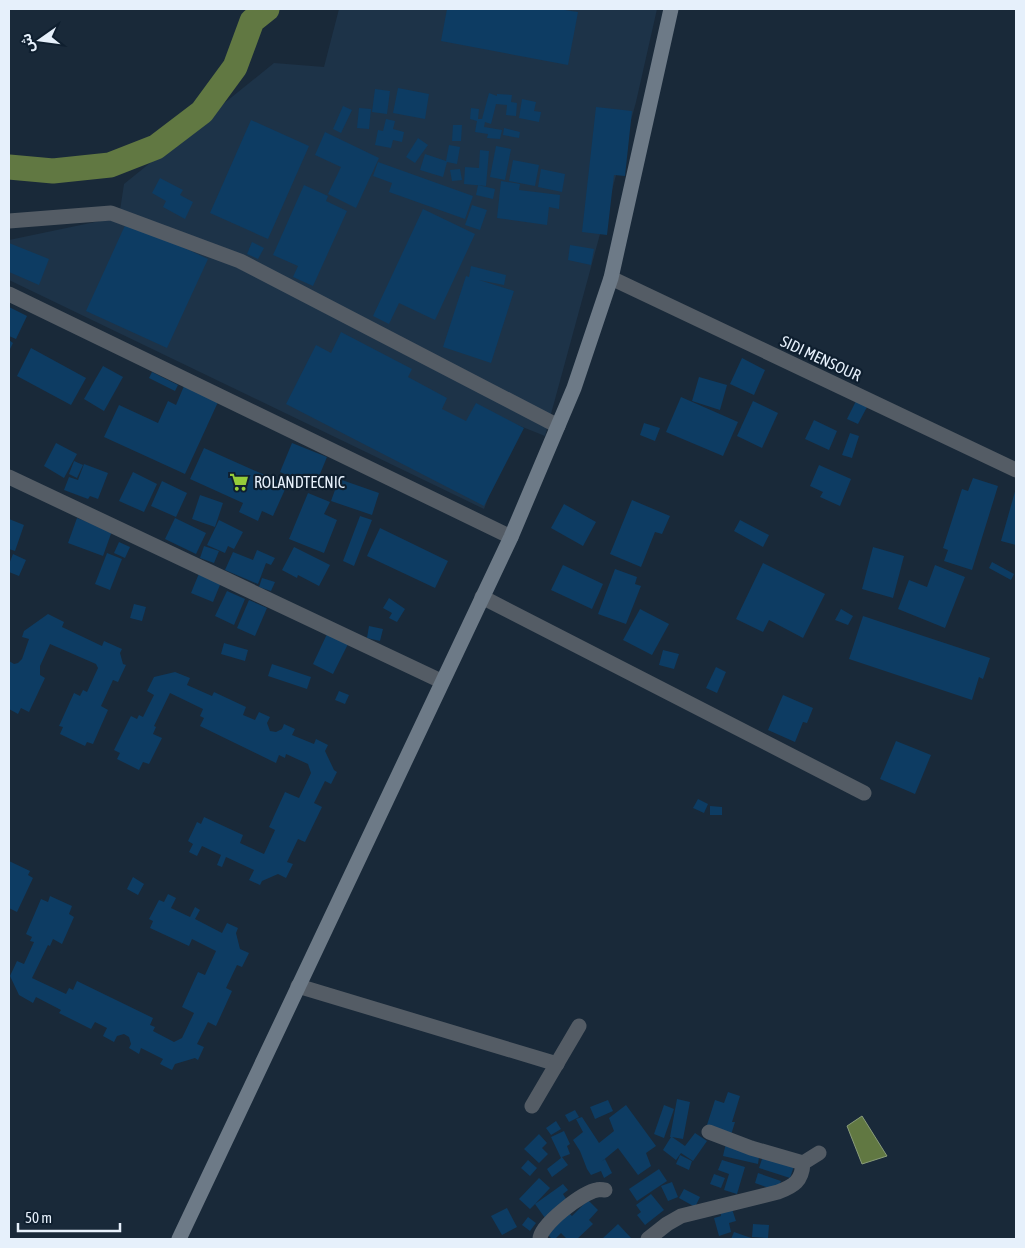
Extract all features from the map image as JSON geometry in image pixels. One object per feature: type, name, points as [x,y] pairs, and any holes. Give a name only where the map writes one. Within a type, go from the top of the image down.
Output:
[{"type":"main road","points":[[179,1239],[510,537],[574,388],[611,278],[671,9]]},
{"type":"street","points":[[9,221],[111,212],[240,261],[558,426]]},
{"type":"street","name":"SIDI MENSOUR","points":[[611,278],[1016,470]]},
{"type":"street","points":[[9,294],[510,537]]},
{"type":"street","points":[[9,477],[441,682]]},
{"type":"street","points":[[482,597],[864,793]]},
{"type":"street","points":[[298,986],[557,1064]]},
{"type":"street","points":[[532,1106],[579,1026]]},
{"type":"street","points":[[709,1132],[751,1148],[803,1163]]},
{"type":"street","points":[[648,1239],[666,1224],[681,1216],[790,1188],[797,1182],[803,1163],[819,1153]]},
{"type":"street","points":[[540,1239],[540,1235],[550,1223],[572,1202],[594,1190],[605,1190]]},
{"type":"shaded area","points":[[339,9],[657,9],[636,102],[545,436],[515,424],[484,509],[9,280],[9,240],[119,217],[124,184],[274,63],[324,67]]},
{"type":"shaded area","points":[[862,1116],[887,1156],[862,1164],[847,1126]]},
{"type":"building","points":[[447,9],[558,9],[578,12],[568,65],[441,41]]},
{"type":"building","points":[[398,88],[429,94],[425,119],[393,113]]},
{"type":"building","points":[[375,89],[390,91],[387,114],[372,112]]},
{"type":"building","points":[[489,93],[497,96],[497,94],[512,95],[511,102],[517,103],[516,116],[506,115],[507,105],[496,104],[491,124],[485,122],[484,127],[502,130],[500,139],[487,138],[488,134],[475,132],[477,121],[470,119],[471,108],[479,109],[478,119],[482,119]]},
{"type":"building","points":[[522,99],[536,102],[534,111],[541,112],[539,122],[519,118]]},
{"type":"building","points":[[343,106],[352,110],[341,133],[333,129]]},
{"type":"building","points":[[596,107],[632,111],[625,176],[614,175],[607,235],[582,232]]},
{"type":"building","points":[[359,108],[371,109],[369,129],[357,128]]},
{"type":"building","points":[[386,119],[395,121],[393,129],[404,132],[402,142],[393,140],[391,148],[375,145],[378,130],[383,131]]},
{"type":"building","points":[[251,120],[309,146],[268,239],[210,213]]},
{"type":"building","points":[[453,125],[462,125],[461,141],[452,141]]},
{"type":"building","points":[[504,128],[520,132],[519,138],[503,135]]},
{"type":"building","points":[[325,132],[379,158],[356,208],[328,194],[341,167],[315,155]]},
{"type":"building","points":[[418,138],[428,145],[415,163],[406,157]]},
{"type":"building","points":[[449,145],[460,147],[457,164],[447,162],[443,177],[420,170],[425,154],[446,161]]},
{"type":"building","points":[[496,146],[511,149],[505,180],[490,177]]},
{"type":"building","points":[[480,150],[489,151],[486,186],[464,184],[465,167],[479,168]]},
{"type":"building","points":[[513,160],[539,165],[535,186],[509,181]]},
{"type":"building","points":[[378,162],[473,196],[465,219],[389,192],[392,183],[373,176]]},
{"type":"building","points":[[460,169],[462,180],[452,181],[450,170]]},
{"type":"building","points":[[541,169],[565,174],[562,192],[538,187]]},
{"type":"building","points":[[160,178],[183,190],[180,195],[193,202],[185,219],[163,207],[166,201],[152,193]]},
{"type":"building","points":[[501,181],[520,184],[519,190],[560,195],[559,209],[549,207],[547,225],[497,218]]},
{"type":"building","points":[[304,185],[328,196],[326,201],[347,211],[313,286],[293,277],[298,266],[273,255]]},
{"type":"building","points":[[478,185],[495,189],[493,199],[476,195]]},
{"type":"building","points":[[472,205],[487,210],[480,230],[465,225]]},
{"type":"building","points":[[423,209],[475,234],[435,320],[399,303],[389,324],[373,316]]},
{"type":"building","points":[[127,221],[208,259],[167,348],[86,311]]},
{"type":"building","points":[[252,242],[264,248],[258,259],[247,254]]},
{"type":"building","points":[[9,243],[49,259],[39,285],[9,272]]},
{"type":"building","points":[[570,245],[594,249],[591,265],[568,260]]},
{"type":"building","points":[[471,266],[506,275],[504,285],[479,280],[514,291],[491,363],[443,347],[466,276],[469,277]]},
{"type":"building","points":[[9,307],[27,316],[16,339],[9,336]]},
{"type":"building","points":[[341,332],[412,369],[408,377],[447,398],[442,409],[466,421],[476,403],[524,428],[484,506],[286,404],[316,345],[331,353]]},
{"type":"building","points":[[9,340],[13,343],[9,351]]},
{"type":"building","points":[[31,348],[86,378],[71,405],[17,376]]},
{"type":"building","points":[[742,358],[765,370],[754,395],[730,384]]},
{"type":"building","points":[[103,366],[123,377],[104,411],[84,399]]},
{"type":"building","points":[[152,372],[178,385],[175,391],[149,378]]},
{"type":"building","points":[[699,377],[727,385],[720,410],[692,401]]},
{"type":"building","points":[[184,386],[218,402],[185,474],[104,437],[119,405],[158,423],[168,401],[176,405]]},
{"type":"building","points":[[681,397],[738,422],[723,456],[666,432]]},
{"type":"building","points":[[753,401],[778,413],[762,448],[737,436]]},
{"type":"building","points":[[856,401],[867,407],[858,424],[847,419]]},
{"type":"building","points":[[814,420],[837,431],[829,450],[805,439]]},
{"type":"building","points":[[644,423],[660,428],[655,441],[640,435]]},
{"type":"building","points":[[850,433],[859,436],[852,458],[842,455]]},
{"type":"building","points":[[56,443],[77,454],[64,478],[44,466]]},
{"type":"building","points":[[292,443],[327,457],[315,486],[280,472]]},
{"type":"building","name":"ROLANDTECNIC","points":[[204,448],[287,485],[273,516],[262,511],[258,521],[239,512],[243,503],[190,479]]},
{"type":"building","points":[[74,461],[83,465],[77,478],[69,474]]},
{"type":"building","points":[[84,464],[108,473],[98,499],[90,496],[88,499],[64,490],[69,477],[78,480]]},
{"type":"building","points":[[819,465],[851,479],[840,506],[820,497],[823,492],[810,486]]},
{"type":"building","points":[[133,472],[157,484],[144,512],[119,501]]},
{"type":"building","points":[[973,478],[998,486],[972,570],[944,561],[948,550],[943,548],[962,489],[968,491]]},
{"type":"building","points":[[339,479],[379,493],[372,515],[331,501]]},
{"type":"building","points":[[162,481],[187,493],[176,517],[151,506]]},
{"type":"building","points":[[1016,488],[1016,545],[1001,541]]},
{"type":"building","points":[[308,493],[330,502],[324,514],[337,520],[324,553],[289,539]]},
{"type":"building","points":[[200,495],[223,503],[215,527],[192,519]]},
{"type":"building","points":[[632,500],[670,516],[662,534],[655,532],[641,567],[610,554]]},
{"type":"building","points":[[564,504],[596,522],[583,546],[551,528]]},
{"type":"building","points":[[360,516],[372,520],[354,566],[343,561]]},
{"type":"building","points":[[77,518],[112,531],[103,556],[68,543]]},
{"type":"building","points":[[175,518],[206,533],[196,554],[165,539]]},
{"type":"building","points":[[9,519],[24,525],[15,551],[9,549]]},
{"type":"building","points":[[219,520],[243,532],[234,549],[228,546],[225,553],[207,545]]},
{"type":"building","points":[[740,520],[769,535],[763,547],[734,531]]},
{"type":"building","points":[[380,528],[448,561],[435,588],[367,556]]},
{"type":"building","points":[[119,542],[130,547],[125,558],[114,553]]},
{"type":"building","points":[[204,546],[219,551],[214,563],[200,558]]},
{"type":"building","points":[[294,547],[330,565],[319,586],[298,575],[297,578],[282,570]]},
{"type":"building","points":[[873,547],[904,556],[893,598],[862,589]]},
{"type":"building","points":[[257,550],[275,558],[271,565],[266,563],[258,584],[225,570],[233,552],[253,560]]},
{"type":"building","points":[[107,553],[122,559],[110,590],[95,584]]},
{"type":"building","points":[[13,554],[26,560],[19,576],[9,572],[9,564]]},
{"type":"building","points":[[992,562],[1014,574],[1011,580],[989,568]]},
{"type":"building","points":[[763,563],[825,594],[803,638],[769,620],[763,632],[736,619]]},
{"type":"building","points":[[563,565],[603,584],[592,609],[551,590]]},
{"type":"building","points":[[935,565],[965,577],[945,628],[898,609],[909,580],[927,587]]},
{"type":"building","points":[[615,569],[637,577],[635,584],[641,586],[626,624],[598,614]]},
{"type":"building","points":[[200,571],[222,580],[213,602],[191,593]]},
{"type":"building","points":[[262,578],[275,582],[271,591],[259,587]]},
{"type":"building","points":[[227,591],[245,599],[234,625],[215,616]]},
{"type":"building","points":[[389,598],[405,609],[397,622],[389,618],[392,613],[383,608]]},
{"type":"building","points":[[249,600],[267,608],[255,636],[237,628]]},
{"type":"building","points":[[134,604],[146,607],[142,621],[130,618]]},
{"type":"building","points":[[640,609],[669,624],[652,655],[623,640]]},
{"type":"building","points":[[841,609],[853,616],[848,625],[835,620]]},
{"type":"building","points":[[48,614],[64,622],[62,627],[102,646],[104,641],[122,649],[120,653],[123,664],[126,665],[118,682],[113,680],[101,706],[108,710],[93,744],[87,742],[85,746],[60,734],[63,727],[59,726],[74,693],[80,696],[83,690],[87,692],[98,668],[96,664],[50,644],[40,666],[40,675],[45,678],[29,712],[21,708],[18,714],[9,709],[9,661],[14,664],[22,659],[29,639],[22,637],[24,631]]},
{"type":"building","points":[[863,616],[990,658],[983,679],[979,677],[972,700],[849,659]]},
{"type":"building","points":[[369,626],[383,629],[380,641],[367,638]]},
{"type":"building","points":[[327,634],[348,644],[333,674],[313,664]]},
{"type":"building","points":[[224,643],[248,650],[245,661],[221,654]]},
{"type":"building","points":[[663,650],[679,654],[674,669],[659,665]]},
{"type":"building","points":[[272,664],[311,677],[307,689],[268,676]]},
{"type":"building","points":[[716,667],[726,672],[717,693],[706,688]]},
{"type":"building","points":[[175,672],[190,678],[187,685],[212,696],[214,692],[246,707],[243,715],[255,720],[259,712],[270,717],[267,723],[270,731],[276,732],[282,729],[284,724],[295,729],[292,735],[314,744],[316,739],[328,745],[325,751],[334,770],[337,772],[331,784],[325,781],[314,803],[322,807],[305,842],[298,839],[287,862],[293,864],[286,878],[278,874],[262,881],[260,885],[249,880],[254,870],[226,857],[222,867],[217,865],[221,855],[202,846],[197,856],[189,852],[193,844],[188,841],[197,822],[201,824],[204,817],[243,835],[240,843],[264,854],[275,830],[269,827],[285,792],[299,798],[311,773],[308,764],[286,754],[285,758],[279,755],[276,763],[200,726],[204,718],[200,716],[203,709],[170,693],[154,726],[156,727],[153,734],[162,738],[149,764],[143,762],[139,770],[117,759],[120,753],[114,750],[131,716],[137,719],[139,715],[143,717],[154,695],[147,691],[154,677]]},
{"type":"building","points":[[339,691],[349,695],[345,704],[335,700]]},
{"type":"building","points":[[783,695],[813,708],[807,723],[803,722],[795,742],[768,730]]},
{"type":"building","points":[[896,741],[931,755],[915,794],[880,779]]},
{"type":"building","points":[[698,799],[708,804],[704,813],[693,808]]},
{"type":"building","points":[[710,806],[722,807],[722,815],[710,815]]},
{"type":"building","points":[[9,861],[30,871],[28,875],[33,878],[17,912],[9,908]]},
{"type":"building","points":[[133,877],[144,884],[138,895],[127,889]]},
{"type":"building","points":[[168,894],[176,898],[171,908],[190,917],[195,907],[200,910],[195,919],[222,933],[227,923],[238,928],[236,933],[240,949],[249,953],[242,967],[237,965],[226,988],[232,991],[216,1026],[208,1022],[197,1044],[204,1047],[198,1060],[195,1058],[175,1064],[172,1070],[160,1064],[163,1059],[141,1048],[139,1054],[129,1048],[131,1044],[129,1037],[124,1034],[117,1036],[114,1042],[103,1036],[107,1028],[95,1022],[91,1029],[59,1013],[61,1010],[36,997],[33,1003],[19,995],[10,976],[17,961],[24,964],[34,942],[30,941],[32,937],[26,934],[41,899],[48,902],[50,896],[72,906],[69,914],[74,917],[62,944],[53,939],[50,946],[48,945],[32,978],[66,994],[69,988],[73,990],[77,981],[153,1018],[150,1025],[155,1027],[153,1031],[174,1042],[182,1038],[194,1013],[182,1007],[198,972],[205,975],[216,951],[192,939],[189,946],[150,928],[153,921],[149,919],[159,900],[164,902]]},
{"type":"building","points":[[728,1092],[740,1096],[732,1122],[735,1122],[731,1135],[706,1128],[715,1100],[724,1103]]},
{"type":"building","points":[[677,1099],[690,1102],[683,1139],[672,1137],[685,1146],[695,1133],[707,1141],[693,1161],[681,1153],[676,1160],[663,1150],[671,1137]]},
{"type":"building","points":[[608,1100],[613,1111],[595,1119],[590,1107]]},
{"type":"building","points":[[626,1105],[656,1146],[646,1153],[651,1166],[638,1175],[618,1148],[601,1162],[605,1159],[612,1173],[604,1178],[601,1171],[591,1175],[573,1140],[583,1132],[576,1119],[582,1117],[599,1143],[614,1131],[609,1118]]},
{"type":"building","points":[[664,1105],[674,1109],[664,1138],[654,1134]]},
{"type":"building","points":[[575,1110],[579,1117],[569,1122],[565,1115]]},
{"type":"building","points":[[556,1121],[561,1129],[551,1135],[546,1128]]},
{"type":"building","points":[[564,1131],[570,1144],[567,1146],[570,1154],[562,1157],[568,1165],[552,1177],[547,1169],[561,1158],[551,1137]]},
{"type":"building","points":[[539,1134],[547,1143],[542,1148],[548,1154],[539,1163],[524,1149]]},
{"type":"building","points":[[726,1143],[760,1151],[758,1164],[723,1156]]},
{"type":"building","points":[[680,1155],[692,1161],[689,1170],[676,1164]]},
{"type":"building","points":[[763,1156],[794,1166],[790,1178],[759,1168]]},
{"type":"building","points":[[528,1160],[537,1168],[530,1176],[521,1168]]},
{"type":"building","points":[[722,1160],[745,1167],[737,1194],[724,1190],[729,1174],[718,1170]]},
{"type":"building","points":[[659,1169],[667,1181],[637,1201],[629,1189]]},
{"type":"building","points":[[758,1173],[781,1181],[777,1191],[755,1183]]},
{"type":"building","points":[[714,1174],[725,1178],[721,1188],[710,1184]]},
{"type":"building","points":[[539,1178],[550,1188],[530,1209],[519,1199]]},
{"type":"building","points":[[672,1182],[678,1197],[668,1201],[661,1186]]},
{"type":"building","points":[[563,1184],[568,1190],[563,1194],[568,1202],[545,1218],[535,1204]]},
{"type":"building","points":[[684,1189],[700,1197],[695,1207],[679,1198]]},
{"type":"building","points":[[651,1194],[664,1210],[645,1225],[637,1215],[641,1212],[636,1205]]},
{"type":"building","points":[[588,1200],[598,1210],[589,1220],[593,1224],[577,1239],[567,1239],[561,1233],[555,1239],[552,1239],[546,1233],[567,1211],[572,1216]]},
{"type":"building","points":[[731,1206],[736,1221],[729,1223],[731,1232],[719,1236],[714,1218],[721,1216],[720,1210]]},
{"type":"building","points":[[507,1208],[517,1227],[502,1235],[491,1216]]},
{"type":"building","points":[[528,1217],[536,1223],[530,1231],[522,1225]]},
{"type":"building","points":[[618,1224],[632,1239],[602,1239]]},
{"type":"building","points":[[753,1224],[769,1225],[768,1238],[752,1237]]},
{"type":"building","points":[[734,1232],[754,1239],[731,1239]]},
{"type":"waterway","points":[[9,167],[53,171],[110,165],[156,147],[202,112],[235,67],[252,21],[267,9]]},
{"type":"place","name":"ROLANDTECNIC","points":[[239,482]]}]
